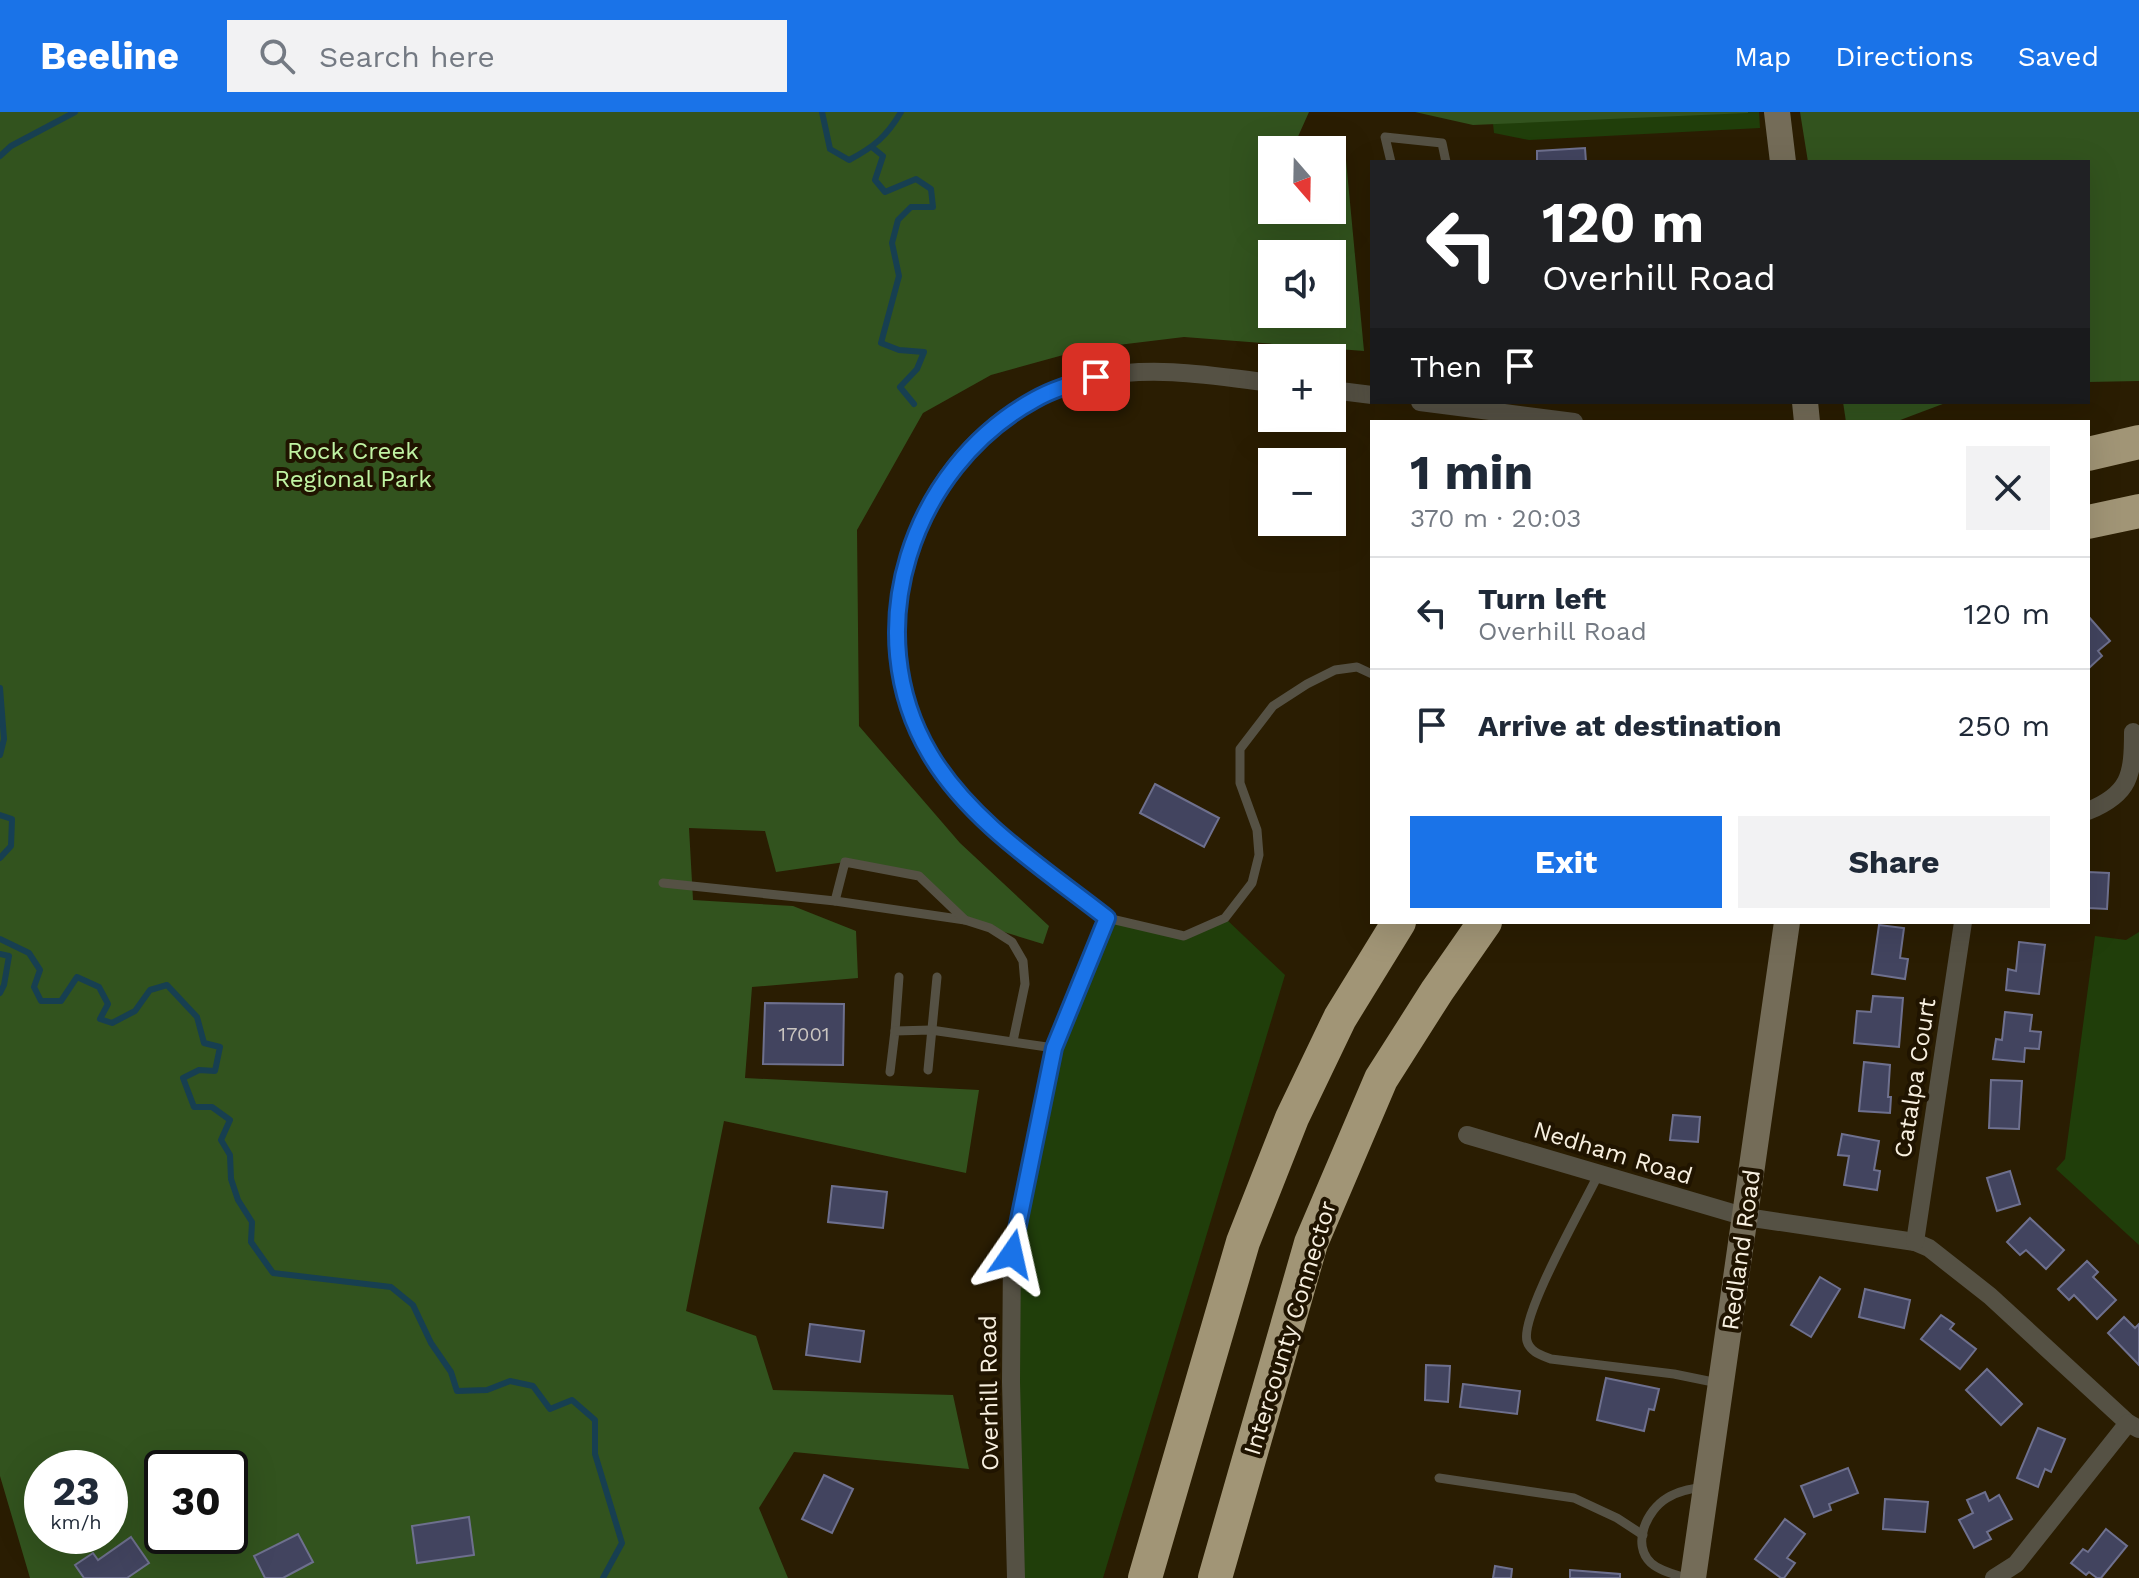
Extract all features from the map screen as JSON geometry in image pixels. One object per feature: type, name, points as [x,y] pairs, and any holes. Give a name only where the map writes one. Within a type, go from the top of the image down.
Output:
[{"type":"highway","points":[[2090,454],[2139,442]]},
{"type":"highway","points":[[2090,522],[2139,511]]},
{"type":"highway","points":[[1145,1578],[1243,1242],[1292,1118],[1340,1018],[1398,924]]},
{"type":"highway","name":"Intercounty Connector","points":[[1215,1578],[1311,1243],[1381,1079],[1484,924]]},
{"type":"main road","points":[[1777,112],[1783,160]]},
{"type":"main road","name":"Redland Road","points":[[1693,1578],[1787,924]]},
{"type":"street","points":[[1107,918],[977,814],[948,781],[930,753],[912,717],[899,664],[897,630],[904,566],[912,539],[940,487],[970,449],[1006,418],[1035,399],[1096,377],[1147,372],[1258,381]]},
{"type":"street","points":[[1346,392],[1370,395]]},
{"type":"street","points":[[1435,404],[1559,420]]},
{"type":"street","points":[[2090,810],[2104,805],[2124,789],[2133,765],[2133,732]]},
{"type":"street","name":"Overhill Road","points":[[1016,1578],[1011,1382],[1012,1254],[1054,1048],[1107,918]]},
{"type":"street","name":"Catalpa Court","points":[[1915,1242],[1963,924]]},
{"type":"street","name":"Nedham Road","points":[[1467,1135],[1746,1217],[1915,1242]]},
{"type":"street","points":[[1915,1242],[1929,1248],[1990,1296],[2134,1426],[2016,1564],[1994,1578]]},
{"type":"lane","points":[[1391,160],[1385,137],[1442,143],[1446,160]]},
{"type":"lane","points":[[1107,918],[1184,936],[1225,918],[1252,883],[1259,855],[1257,830],[1240,783],[1240,749],[1273,706],[1307,684],[1335,670],[1357,667],[1370,673]]},
{"type":"lane","points":[[835,901],[845,862],[919,876],[965,920]]},
{"type":"lane","points":[[663,883],[835,901],[965,920],[990,928],[1012,942],[1023,961],[1025,984],[1013,1041]]},
{"type":"lane","points":[[890,1072],[899,977]]},
{"type":"lane","points":[[928,1070],[937,977]]},
{"type":"lane","points":[[895,1031],[931,1030],[1054,1048]]},
{"type":"lane","points":[[1599,1173],[1535,1302],[1526,1330],[1527,1344],[1535,1353],[1551,1359],[1659,1372],[1721,1384]]},
{"type":"lane","points":[[1439,1478],[1574,1498],[1617,1518],[1643,1535]]},
{"type":"lane","points":[[1686,1578],[1664,1571],[1651,1562],[1643,1552],[1643,1535],[1649,1516],[1667,1497],[1706,1487]]},
{"type":"green space","name":"Rock Creek Regional Park","points":[[0,112],[1309,112],[1298,136],[1258,136],[1258,224],[1346,224],[1346,160],[1364,351],[1346,350],[1346,344],[1274,344],[1184,337],[1085,349],[991,375],[923,413],[857,530],[859,726],[960,843],[1049,926],[1043,944],[965,920],[918,876],[845,862],[776,872],[765,831],[689,828],[693,900],[793,906],[856,931],[858,978],[752,987],[745,1078],[979,1090],[966,1173],[724,1121],[686,1311],[756,1336],[773,1390],[953,1395],[969,1469],[794,1452],[759,1508],[788,1578],[30,1578],[0,1476]]},
{"type":"green space","points":[[1415,112],[1748,112],[1748,113],[1473,125]]},
{"type":"green space","points":[[1484,112],[1759,112],[1760,128],[1529,140],[1494,133],[1492,114]]},
{"type":"green space","points":[[1800,112],[2139,112],[2139,381],[2090,382],[2090,160],[1808,160]]},
{"type":"green space","points":[[1843,404],[1943,404],[1900,420],[1846,420]]},
{"type":"green space","points":[[1107,918],[1184,936],[1225,918],[1285,975],[1103,1578],[1016,1578],[1012,1254],[1054,1048]]},
{"type":"green space","points":[[2139,932],[2139,1245],[2056,1169],[2065,1159],[2095,936],[2126,940]]},
{"type":"building","points":[[1585,148],[1586,160],[1537,160],[1537,151]]},
{"type":"building","points":[[2090,618],[2110,641],[2098,651],[2102,656],[2090,667]]},
{"type":"building","points":[[1155,784],[1219,818],[1204,847],[1140,813]]},
{"type":"building","points":[[2090,872],[2109,873],[2107,909],[2090,908]]},
{"type":"building","points":[[1879,925],[1904,928],[1900,958],[1908,959],[1905,979],[1872,974]]},
{"type":"building","points":[[2019,942],[2045,945],[2039,994],[2006,990],[2008,969],[2016,971]]},
{"type":"building","points":[[1873,996],[1903,998],[1899,1047],[1854,1043],[1857,1011],[1871,1012]]},
{"type":"building","points":[[765,1003],[844,1004],[843,1065],[763,1064]]},
{"type":"building","points":[[2005,1012],[2032,1015],[2030,1031],[2041,1032],[2039,1049],[2025,1048],[2024,1062],[1993,1059],[1996,1039],[2002,1040]]},
{"type":"building","points":[[1864,1062],[1890,1065],[1890,1113],[1859,1111]]},
{"type":"building","points":[[1991,1080],[2022,1081],[2019,1129],[1989,1128]]},
{"type":"building","points":[[1673,1115],[1700,1117],[1698,1142],[1670,1140]]},
{"type":"building","points":[[1842,1134],[1879,1141],[1874,1170],[1880,1171],[1877,1190],[1844,1185],[1849,1156],[1838,1155]]},
{"type":"building","points":[[2010,1171],[2020,1204],[1997,1211],[1987,1178]]},
{"type":"building","points":[[832,1186],[887,1192],[883,1228],[828,1222]]},
{"type":"building","points":[[2030,1218],[2064,1250],[2046,1269],[2026,1250],[2020,1255],[2007,1242]]},
{"type":"building","points":[[2087,1261],[2098,1272],[2093,1277],[2116,1300],[2097,1319],[2074,1295],[2069,1300],[2058,1289]]},
{"type":"building","points":[[1820,1277],[1840,1289],[1811,1337],[1791,1325]]},
{"type":"building","points":[[1865,1289],[1910,1300],[1904,1328],[1859,1317]]},
{"type":"building","points":[[1941,1315],[1954,1324],[1950,1329],[1976,1349],[1960,1369],[1921,1339]]},
{"type":"building","points":[[2124,1317],[2135,1328],[2139,1324],[2139,1365],[2108,1333]]},
{"type":"building","points":[[810,1324],[864,1331],[860,1362],[806,1355]]},
{"type":"building","points":[[1426,1365],[1450,1366],[1448,1402],[1425,1400]]},
{"type":"building","points":[[1987,1369],[2022,1404],[2001,1425],[1966,1390]]},
{"type":"building","points":[[1606,1378],[1659,1389],[1654,1410],[1649,1409],[1644,1431],[1597,1420]]},
{"type":"building","points":[[1463,1384],[1520,1391],[1517,1414],[1460,1407]]},
{"type":"building","points":[[2038,1428],[2065,1439],[2051,1472],[2045,1469],[2038,1487],[2017,1478]]},
{"type":"building","points":[[1848,1468],[1858,1493],[1829,1504],[1831,1510],[1814,1517],[1801,1486]]},
{"type":"building","points":[[824,1475],[853,1489],[832,1533],[802,1519]]},
{"type":"building","points":[[1985,1492],[1989,1501],[1999,1495],[2012,1519],[1987,1532],[1991,1539],[1974,1548],[1959,1520],[1973,1513],[1967,1500]]},
{"type":"building","points":[[1885,1499],[1928,1502],[1925,1532],[1883,1529]]},
{"type":"building","points":[[469,1517],[474,1555],[417,1563],[412,1526]]},
{"type":"building","points":[[1785,1519],[1805,1534],[1787,1558],[1795,1563],[1781,1578],[1755,1559]]},
{"type":"building","points":[[2106,1529],[2127,1546],[2101,1578],[2089,1572],[2086,1575],[2071,1563],[2083,1549],[2088,1552]]},
{"type":"building","points":[[298,1534],[313,1562],[283,1578],[265,1578],[254,1556]]},
{"type":"building","points":[[131,1537],[149,1563],[127,1578],[84,1578],[75,1565],[92,1554],[98,1560],[107,1554],[128,1554],[128,1539]]},
{"type":"building","points":[[1495,1566],[1512,1569],[1511,1578],[1493,1578]]},
{"type":"building","points":[[1570,1570],[1620,1574],[1620,1578],[1570,1578]]},
{"type":"waterway","points":[[0,156],[11,146],[75,112]]},
{"type":"waterway","points":[[822,112],[830,149],[849,160],[879,140],[901,112]]},
{"type":"waterway","points":[[873,148],[883,156],[875,180],[885,192],[916,179],[931,189],[933,207],[911,207],[898,220],[892,243],[899,276],[881,343],[899,350],[924,352],[917,369],[900,387],[914,404]]},
{"type":"waterway","points":[[0,688],[4,739],[0,755]]},
{"type":"waterway","points":[[0,815],[12,819],[11,846],[0,858]]},
{"type":"waterway","points":[[0,939],[29,953],[40,970],[34,987],[41,1001],[61,1001],[77,977],[99,987],[108,1004],[100,1019],[112,1023],[135,1011],[150,990],[167,985],[197,1017],[204,1043],[220,1047],[215,1071],[199,1070],[183,1078],[194,1107],[212,1107],[230,1120],[221,1140],[230,1155],[231,1179],[238,1200],[252,1222],[251,1242],[273,1273],[391,1287],[413,1305],[431,1343],[451,1372],[457,1391],[487,1390],[510,1381],[533,1386],[550,1409],[572,1400],[595,1420],[595,1454],[622,1543],[603,1578]]},
{"type":"waterway","points":[[0,954],[9,956],[0,993]]},
{"type":"route","points":[[1012,1254],[1054,1048],[1107,918],[977,814],[948,781],[930,753],[904,693],[897,630],[899,596],[912,539],[925,512],[959,460],[981,438],[1035,399],[1096,377]]}]
